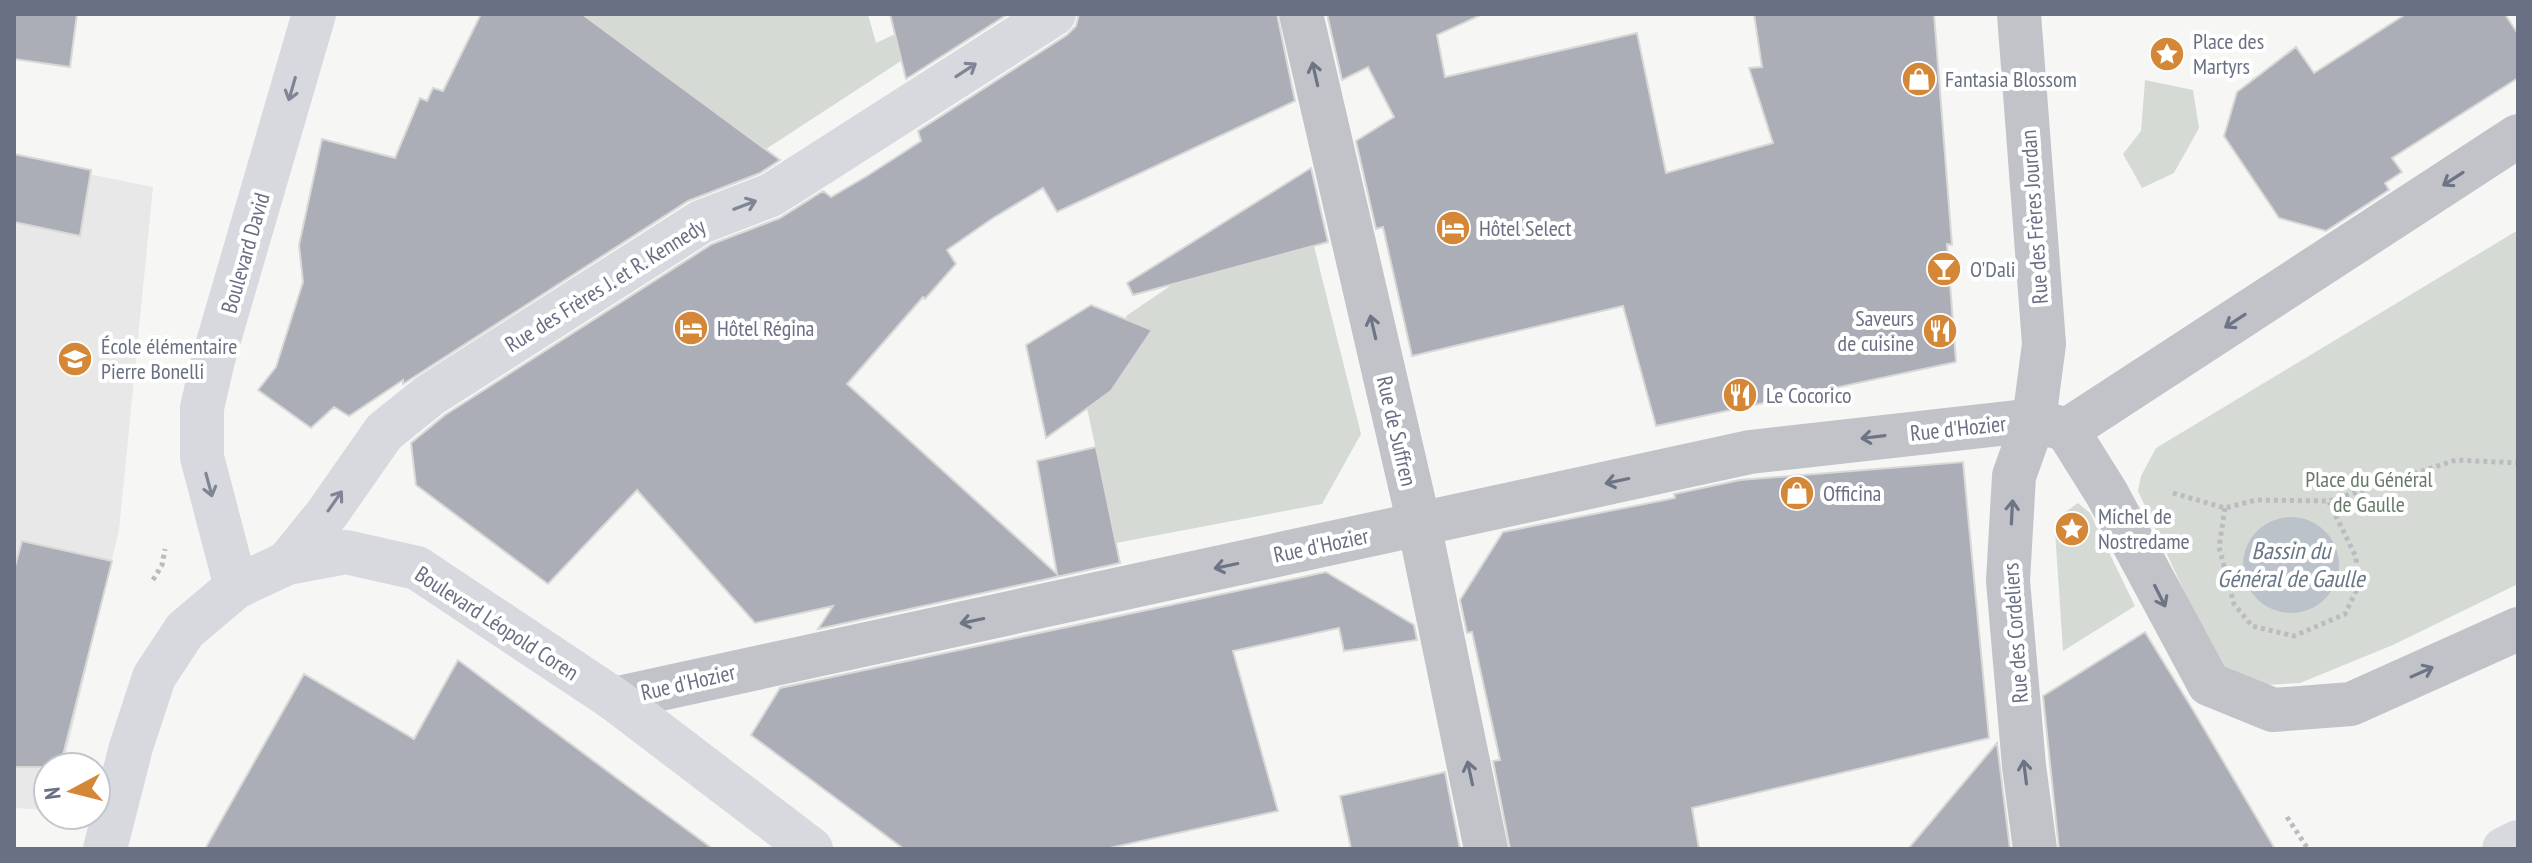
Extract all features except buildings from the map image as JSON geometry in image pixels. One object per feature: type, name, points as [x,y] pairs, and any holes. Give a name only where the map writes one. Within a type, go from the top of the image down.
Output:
[{"type":"street","name":"Boulevard David","points":[[236,587],[202,457],[202,408],[213,360],[314,14]]},
{"type":"street","name":"Rue des Frères J. et R. Kennedy","points":[[287,563],[326,515],[384,432],[430,395],[701,222],[771,195],[1054,14]]},
{"type":"street","name":"Rue de Suffren","points":[[1301,14],[1419,524],[1486,849]]},
{"type":"street","name":"Rue des Frères Jourdan","points":[[2019,14],[2050,425]]},
{"type":"street","points":[[2518,136],[2050,425],[2107,494],[2209,684],[2273,710],[2351,704],[2518,629]]},
{"type":"street","name":"Rue d'Hozier","points":[[614,699],[1750,452],[2050,425]]},
{"type":"street","name":"Rue des Cordeliers","points":[[2035,849],[2024,766],[2008,581],[2014,476],[2050,425]]},
{"type":"street","name":"Boulevard Léopold Coren","points":[[105,849],[131,747],[154,677],[185,630],[236,587],[287,563],[346,552],[417,568],[614,699],[811,849]]},
{"type":"street","points":[[2504,849],[2518,842]]},
{"type":"path","points":[[2163,487],[2225,508],[2256,500],[2329,501],[2456,460],[2518,463]]},
{"type":"path","points":[[2225,508],[2219,547],[2234,604],[2252,626],[2294,636],[2345,614],[2358,587],[2356,557],[2329,501]]},
{"type":"path","points":[[146,593],[162,565],[166,542]]},
{"type":"path","points":[[2287,817],[2308,849]]},
{"type":"shaded area","name":"École élémentaire Pierre Bonelli","points":[[14,159],[153,187],[119,530],[67,751],[32,751],[32,809],[14,808]]},
{"type":"green space","points":[[582,14],[868,14],[876,43],[895,34],[901,61],[766,149]]},
{"type":"green space","points":[[2145,80],[2193,90],[2199,128],[2174,173],[2142,188],[2123,154],[2141,131]]},
{"type":"green space","name":"Place du Général de Gaulle","points":[[2518,230],[2518,584],[2393,645],[2300,683],[2251,686],[2217,663],[2138,491],[2141,476],[2156,448]]},
{"type":"green space","points":[[1314,246],[1361,434],[1322,504],[1116,543],[1087,408],[1110,389],[1124,370],[1129,346],[1126,316],[1173,284]]},
{"type":"green space","points":[[2078,503],[2090,513],[2135,606],[2063,651],[2055,531],[2060,516]]},
{"type":"water","name":"Bassin du Général de Gaulle","points":[[2291,517],[2309,521],[2325,531],[2335,547],[2339,565],[2335,583],[2325,599],[2309,609],[2291,613],[2273,609],[2257,599],[2247,583],[2243,565],[2247,547],[2257,531],[2273,521]]},
{"type":"place","name":"Place des Martyrs","points":[[2167,54]]},
{"type":"place","name":"Fantasia Blossom","points":[[1919,79]]},
{"type":"place","name":"Hôtel Select","points":[[1453,228]]},
{"type":"place","name":"O'Dali","points":[[1944,269]]},
{"type":"place","name":"Hôtel Régina","points":[[691,328]]},
{"type":"place","name":"Saveurs de cuisine","points":[[1940,331]]},
{"type":"place","name":"École élémentaire Pierre Bonelli","points":[[75,359]]},
{"type":"place","name":"Le Cocorico","points":[[1740,395]]},
{"type":"place","name":"Officina","points":[[1797,493]]},
{"type":"place","name":"Michel de Nostredame","points":[[2072,529]]}]
